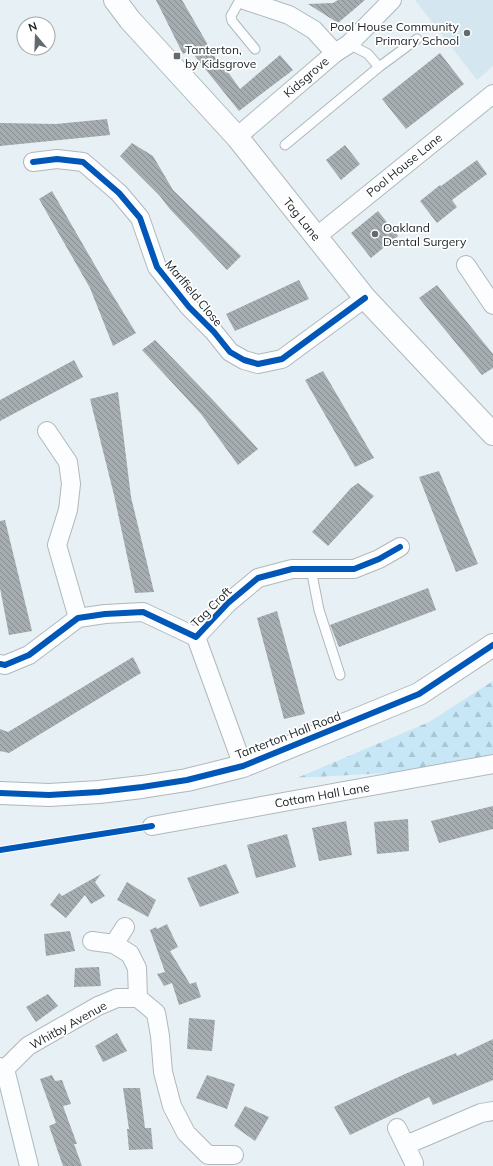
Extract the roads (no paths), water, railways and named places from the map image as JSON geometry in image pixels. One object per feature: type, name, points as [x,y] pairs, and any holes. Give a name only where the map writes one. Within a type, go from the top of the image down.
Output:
[{"type":"main road","name":"Tag Lane","points":[[115,0],[130,20],[237,137],[365,298],[493,434]]},
{"type":"main road","name":"Tanterton Hall Road","points":[[0,793],[49,795],[99,792],[187,780],[243,766],[420,694],[493,645]]},
{"type":"street","points":[[244,0],[289,15],[342,48]]},
{"type":"street","name":"Kidsgrove","points":[[237,137],[342,48],[392,0]]},
{"type":"street","name":"Pool House Lane","points":[[316,237],[493,94]]},
{"type":"street","name":"Marlfield Close","points":[[32,162],[57,159],[83,162],[118,193],[140,218],[157,267],[189,307],[214,332],[230,352],[244,360],[258,364],[282,359],[365,298]]},
{"type":"street","points":[[466,265],[493,305]]},
{"type":"street","points":[[47,431],[68,462],[71,484],[68,510],[56,545],[78,618]]},
{"type":"street","name":"Tag Croft","points":[[196,637],[228,603],[258,578],[292,569],[354,569],[379,559],[400,547]]},
{"type":"street","name":"Tag Croft","points":[[0,664],[5,665],[29,655],[78,618],[106,614],[143,612],[196,637],[243,766]]},
{"type":"street","name":"Cottam Hall Lane","points":[[152,826],[493,764]]},
{"type":"street","points":[[114,944],[125,927]]},
{"type":"street","points":[[92,941],[114,944],[130,954],[137,968],[138,998],[156,1013],[160,1036],[163,1072],[172,1106],[186,1133],[206,1160],[234,1155]]},
{"type":"street","name":"Whitby Avenue","points":[[29,1166],[3,1068],[28,1046],[98,1006],[117,998],[138,998]]},
{"type":"street","points":[[406,1145],[481,1113],[493,1111]]},
{"type":"street","points":[[397,1128],[414,1163]]},
{"type":"lane","points":[[240,0],[231,16],[232,22],[255,48]]},
{"type":"lane","points":[[285,145],[379,67],[416,39]]},
{"type":"lane","points":[[342,48],[368,54],[379,67]]},
{"type":"lane","points":[[311,569],[319,610],[340,675]]},
{"type":"place","name":"Pool House Community Primary School","points":[[467,33]]},
{"type":"place","name":"Tanterton, by Kidsgrove","points":[[177,56]]},
{"type":"place","name":"Oakland Dental Surgery","points":[[375,234]]}]
